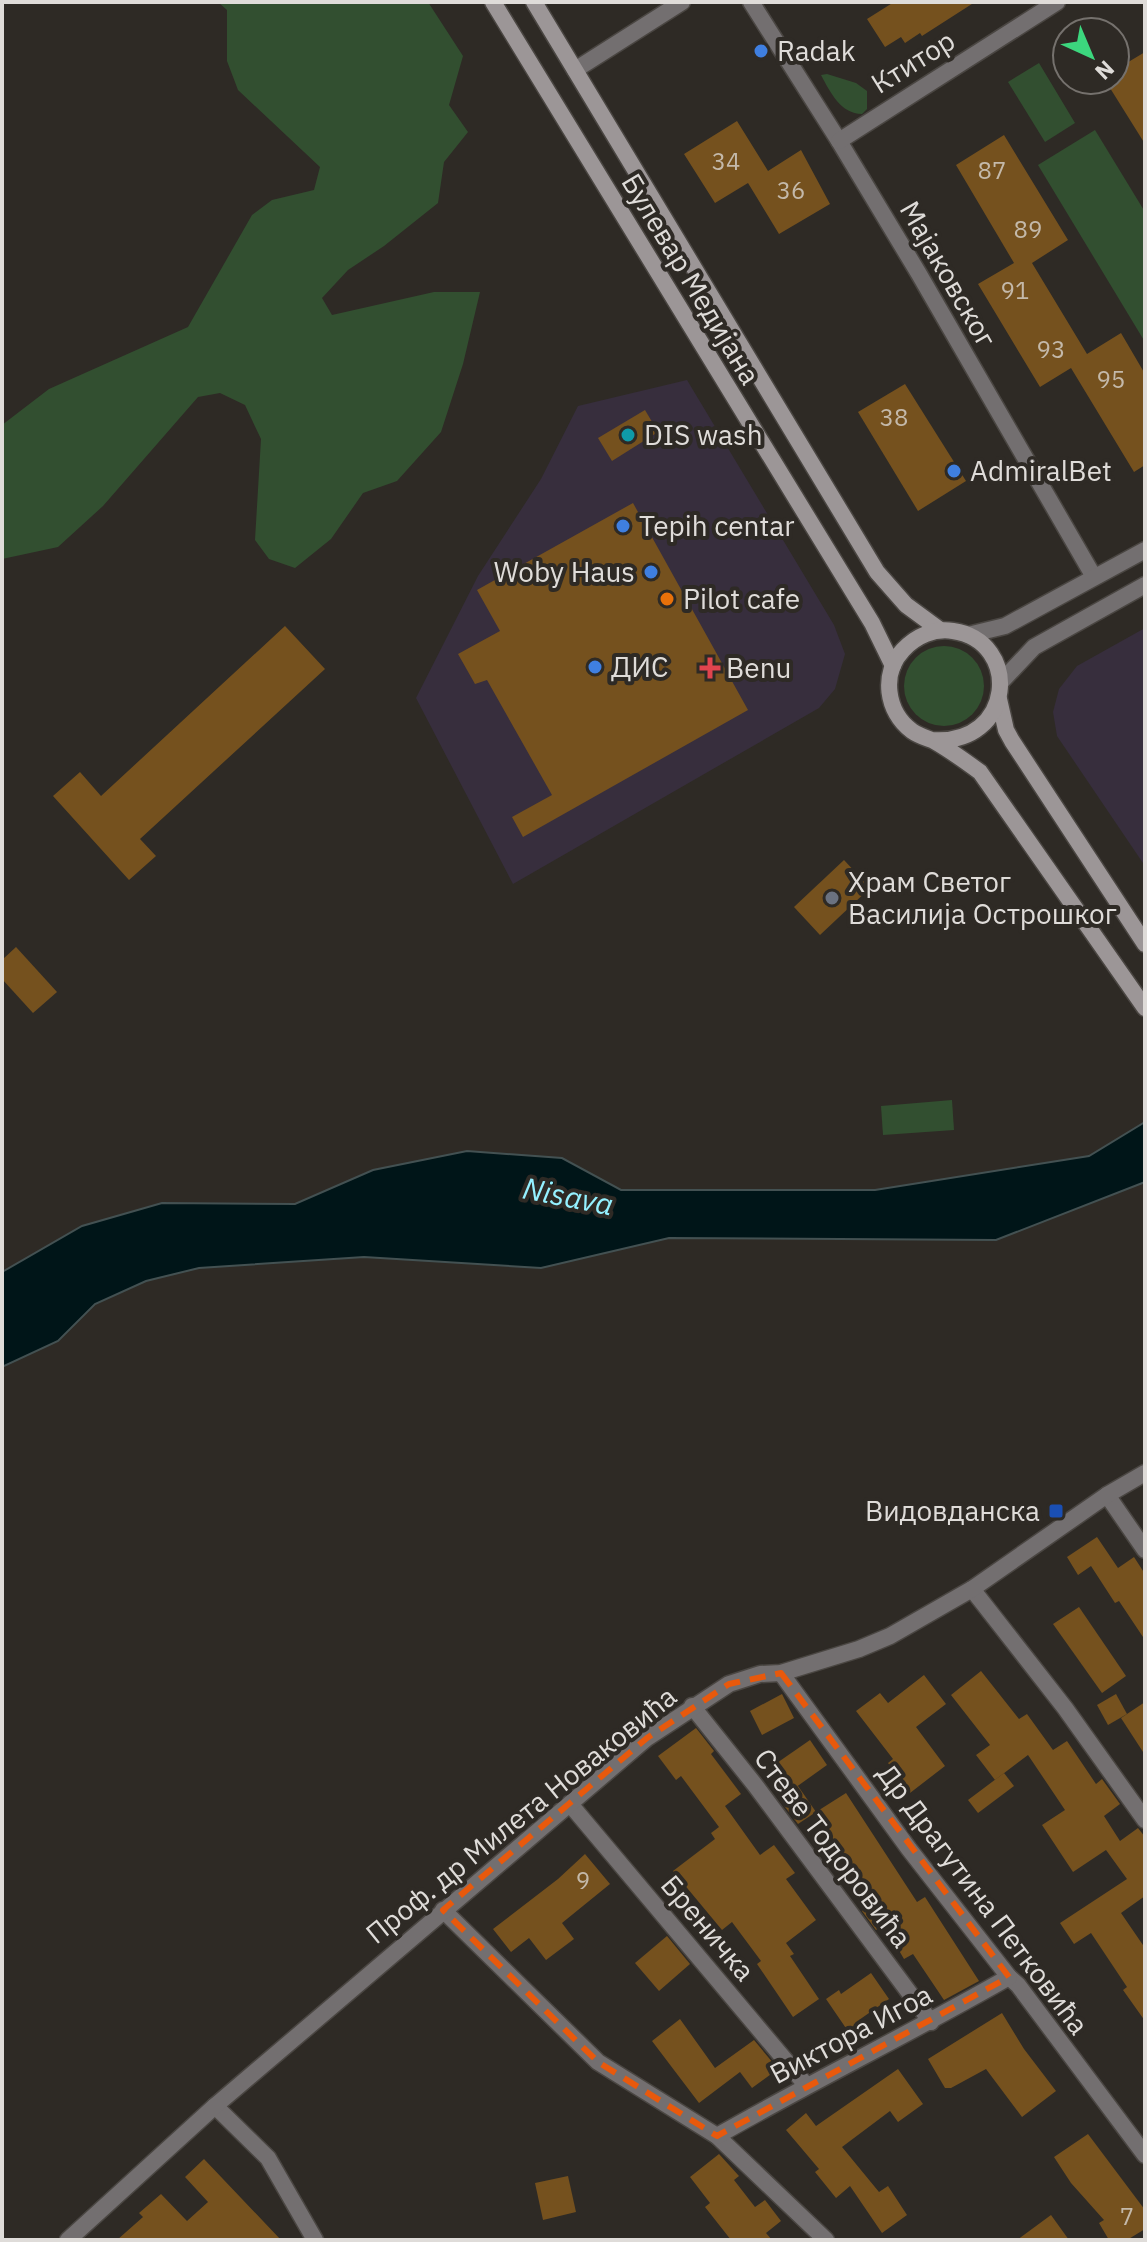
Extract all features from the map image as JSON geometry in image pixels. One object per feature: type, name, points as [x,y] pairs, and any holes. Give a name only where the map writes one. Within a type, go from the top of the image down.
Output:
[{"type":"main road","name":"Булевар Медијана","points":[[493,2],[872,623],[893,666],[889,687],[895,710],[910,730],[932,740],[980,772],[1145,1008]]},
{"type":"main road","name":"Булевар Медијана","points":[[534,2],[877,572],[906,605],[940,630],[968,635]]},
{"type":"main road","points":[[893,666],[911,641],[940,630]]},
{"type":"main road","points":[[968,635],[981,643],[998,668],[1006,730],[1012,741],[1145,944]]},
{"type":"main road","points":[[932,740],[949,741],[966,737],[981,728],[992,715],[999,691]]},
{"type":"street","points":[[575,70],[682,2]]},
{"type":"street","name":"Мајаковског","points":[[751,2],[839,141],[1094,577]]},
{"type":"street","name":"Ктитор","points":[[839,141],[1057,2]]},
{"type":"street","points":[[968,635],[1005,626],[1145,550]]},
{"type":"street","points":[[999,691],[1034,647],[1145,585]]},
{"type":"street","name":"Проф. др Милета Новаковића","points":[[68,2240],[215,2106],[647,1738],[729,1684],[760,1674],[781,1673],[890,1636],[972,1589],[1107,1495],[1145,1473]]},
{"type":"street","points":[[1107,1495],[1145,1550]]},
{"type":"street","points":[[972,1589],[1065,1708],[1145,1820]]},
{"type":"street","name":"Др Драгутина Петковића","points":[[781,1673],[909,1849],[1027,1997],[1145,2155]]},
{"type":"street","name":"Стеве Тодоровића","points":[[692,1706],[755,1785],[931,2022]]},
{"type":"street","name":"Бреничка","points":[[570,1804],[806,2085]]},
{"type":"street","points":[[443,1910],[598,2062],[717,2136],[826,2240]]},
{"type":"street","name":"Виктора Игоа","points":[[717,2136],[1009,1977]]},
{"type":"street","points":[[215,2106],[268,2158],[315,2240]]},
{"type":"highlighted area","points":[[781,1673],[1009,1977],[717,2136],[598,2062],[443,1910],[647,1738],[729,1684]]},
{"type":"shaded area","points":[[687,380],[834,625],[845,654],[835,689],[819,708],[513,884],[416,698],[478,576],[541,479],[578,406]]},
{"type":"shaded area","points":[[1145,628],[1145,866],[1057,736],[1053,712],[1059,689],[1077,666]]},
{"type":"green space","points":[[218,2],[428,2],[463,56],[449,105],[468,132],[444,162],[438,203],[348,270],[322,298],[332,315],[434,292],[480,292],[463,364],[441,432],[397,481],[363,493],[331,539],[295,568],[269,559],[255,540],[261,439],[245,405],[220,393],[198,397],[103,506],[58,547],[2,559],[2,425],[49,389],[188,327],[252,215],[272,200],[314,190],[320,167],[238,90],[227,61],[227,10]]},
{"type":"green space","points":[[1039,63],[1051,83],[1051,96],[1059,96],[1075,123],[1045,142],[1008,82]]},
{"type":"green space","points":[[821,75],[856,83],[867,91],[867,109],[862,114],[848,110],[837,101]]},
{"type":"green space","points":[[1095,130],[1145,212],[1145,342],[1038,165]]},
{"type":"green space","points":[[936,646],[952,646],[973,657],[984,678],[984,694],[973,715],[952,726],[936,726],[922,720],[910,708],[904,694],[904,678],[910,664],[922,652]]},
{"type":"green space","points":[[952,1100],[954,1130],[883,1135],[881,1106]]},
{"type":"water","name":"Nisava","points":[[1145,1122],[1145,1182],[996,1240],[669,1238],[541,1268],[364,1257],[199,1268],[146,1281],[95,1304],[58,1341],[2,1367],[2,1272],[82,1226],[162,1203],[295,1204],[373,1170],[467,1151],[562,1158],[621,1190],[875,1190],[1089,1156]]},
{"type":"building","points":[[894,2],[975,2],[922,36],[920,33],[905,43],[901,37],[885,47],[867,19]]},
{"type":"building","points":[[1145,52],[1145,144],[1115,96],[1131,96],[1131,60]]},
{"type":"building","points":[[737,121],[768,171],[801,150],[830,204],[779,234],[748,183],[715,203],[684,154]]},
{"type":"building","points":[[1004,135],[1068,240],[1032,263],[1087,354],[1121,333],[1145,374],[1145,465],[1134,472],[1071,368],[1040,387],[978,284],[1014,263],[956,165]]},
{"type":"building","points":[[905,384],[966,481],[918,511],[858,412]]},
{"type":"building","name":"DIS wash","points":[[645,410],[658,432],[612,461],[598,438]]},
{"type":"building","name":"ДИС","points":[[633,503],[748,710],[523,837],[512,817],[552,795],[487,680],[475,684],[458,654],[500,631],[477,590]]},
{"type":"building","points":[[285,626],[325,669],[140,839],[156,856],[129,880],[53,796],[80,772],[101,796]]},
{"type":"building","name":"Храм Светог Василија Острошког","points":[[844,860],[870,888],[820,935],[794,907]]},
{"type":"building","points":[[16,947],[57,992],[33,1013],[2,979],[2,960]]},
{"type":"building","points":[[1097,1537],[1118,1568],[1134,1557],[1145,1574],[1145,1640],[1119,1601],[1115,1603],[1091,1566],[1078,1575],[1067,1557]]},
{"type":"building","points":[[1079,1607],[1126,1676],[1102,1693],[1053,1624]]},
{"type":"building","points":[[981,1671],[1019,1719],[1027,1714],[1053,1750],[1067,1741],[1096,1784],[1102,1779],[1120,1804],[1104,1816],[1120,1841],[1138,1828],[1145,1837],[1145,1896],[1121,1913],[1145,1948],[1145,2021],[1123,1990],[1127,1987],[1091,1933],[1074,1944],[1060,1923],[1127,1879],[1106,1850],[1073,1872],[1042,1825],[1065,1810],[1028,1755],[995,1780],[976,1755],[990,1745],[951,1695]]},
{"type":"building","points":[[924,1675],[946,1704],[916,1727],[945,1766],[910,1793],[888,1763],[893,1759],[856,1711],[880,1693],[888,1703]]},
{"type":"building","points":[[782,1694],[794,1718],[762,1735],[750,1711]]},
{"type":"building","points":[[1116,1694],[1127,1714],[1108,1725],[1097,1705]]},
{"type":"building","points":[[1145,1702],[1145,1755],[1121,1718]]},
{"type":"building","points":[[696,1728],[741,1794],[725,1806],[760,1855],[774,1845],[795,1873],[786,1879],[816,1920],[786,1943],[794,1954],[790,1956],[819,1999],[793,2017],[757,1964],[761,1961],[732,1922],[722,1930],[673,1871],[715,1839],[711,1833],[719,1827],[681,1776],[676,1780],[658,1756]]},
{"type":"building","points":[[810,1740],[827,1765],[792,1790],[774,1765]]},
{"type":"building","points":[[1004,1773],[1014,1786],[978,1813],[968,1800]]},
{"type":"building","points":[[798,1786],[816,1812],[798,1824],[779,1799]]},
{"type":"building","points":[[846,1793],[917,1902],[925,1897],[979,1981],[944,2000],[913,1954],[904,1959],[884,1925],[876,1930],[862,1911],[873,1903],[816,1812]]},
{"type":"building","points":[[585,1854],[610,1884],[562,1923],[574,1939],[546,1960],[529,1938],[511,1952],[493,1929]]},
{"type":"building","points":[[667,1936],[690,1964],[659,1991],[635,1963]]},
{"type":"building","points":[[871,1973],[889,1999],[859,2020],[865,2029],[852,2037],[826,1999],[839,1990],[841,1994]]},
{"type":"building","points":[[1002,2013],[1024,2049],[1056,2091],[1022,2117],[986,2069],[951,2088],[945,2088],[928,2059]]},
{"type":"building","points":[[680,2019],[715,2068],[754,2040],[778,2069],[752,2088],[740,2072],[699,2103],[652,2041]]},
{"type":"building","points":[[898,2069],[923,2104],[898,2122],[890,2111],[842,2147],[879,2192],[888,2186],[907,2215],[882,2233],[850,2186],[836,2198],[815,2172],[819,2169],[786,2130],[806,2113],[816,2126]]},
{"type":"building","points":[[1088,2134],[1145,2210],[1145,2229],[1127,2240],[1109,2240],[1099,2223],[1104,2220],[1071,2183],[1054,2157]]},
{"type":"building","points":[[719,2154],[739,2176],[734,2180],[755,2207],[765,2200],[781,2221],[766,2233],[772,2240],[731,2240],[705,2207],[710,2203],[690,2177]]},
{"type":"building","points":[[204,2159],[281,2240],[117,2240],[143,2217],[139,2213],[161,2194],[187,2221],[208,2202],[185,2177]]},
{"type":"building","points":[[568,2176],[576,2212],[543,2220],[535,2183]]},
{"type":"building","points":[[1051,2215],[1069,2240],[1017,2240]]},
{"type":"place","name":"Radak","points":[[761,51]]},
{"type":"place","name":"DIS wash","points":[[628,435]]},
{"type":"place","name":"AdmiralBet","points":[[954,471]]},
{"type":"place","name":"Tepih centar","points":[[623,526]]},
{"type":"place","name":"Woby Haus","points":[[651,572]]},
{"type":"place","name":"Pilot cafe","points":[[667,599]]},
{"type":"place","name":"ДИС","points":[[595,667]]},
{"type":"place","name":"Benu","points":[[710,668]]},
{"type":"place","name":"Храм Светог Василија Острошког","points":[[832,898]]},
{"type":"place","name":"Видовданска","points":[[1056,1511]]}]
